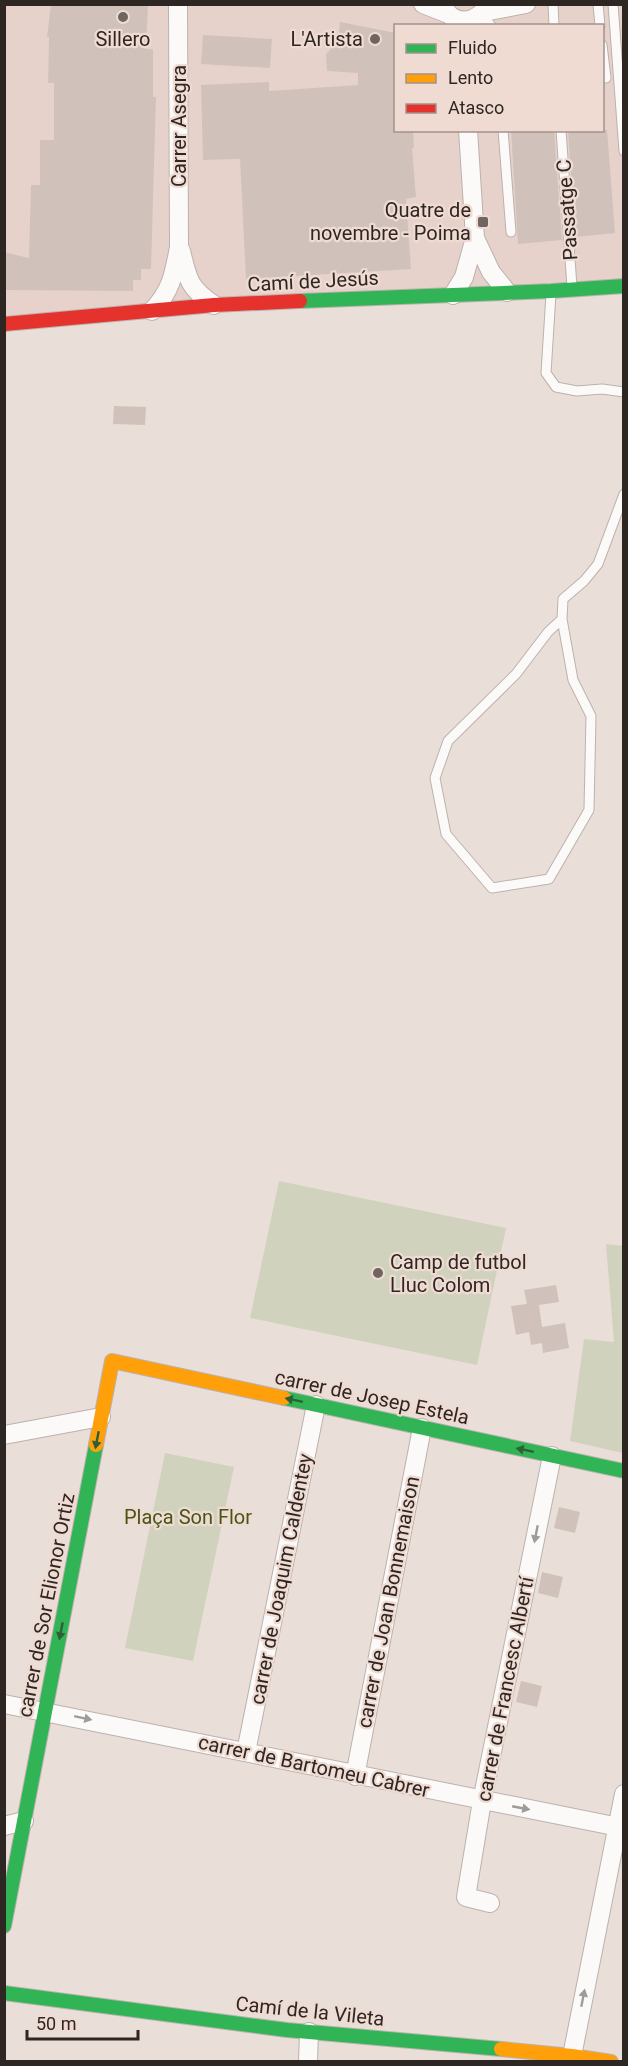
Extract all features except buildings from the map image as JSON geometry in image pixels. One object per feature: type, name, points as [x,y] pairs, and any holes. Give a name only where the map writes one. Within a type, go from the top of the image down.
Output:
[{"type":"street","name":"Carrer Asegra","points":[[178,4],[179,247]]},
{"type":"street","points":[[423,4],[460,21],[483,17],[526,4]]},
{"type":"street","points":[[453,295],[464,277],[475,238],[468,132]]},
{"type":"street","points":[[475,238],[491,272],[507,292]]},
{"type":"street","points":[[179,247],[188,281],[199,295],[214,305]]},
{"type":"street","points":[[152,310],[164,298],[172,282],[179,247]]},
{"type":"street","name":"Camí de Jesús","points":[[4,324],[214,305],[624,286]]},
{"type":"street","name":"carrer de Josep Estela","points":[[112,1361],[624,1471]]},
{"type":"street","name":"carrer de Sor Elionor Ortiz","points":[[4,1926],[112,1361]]},
{"type":"street","name":"carrer de Joaquim Caldentey","points":[[246,1752],[316,1405]]},
{"type":"street","points":[[4,1435],[101,1417]]},
{"type":"street","name":"carrer de Joan Bonnemaison","points":[[355,1776],[422,1428]]},
{"type":"street","name":"carrer de Francesc Albertí","points":[[490,1903],[466,1897],[482,1801],[552,1456]]},
{"type":"street","name":"carrer de Bartomeu Cabrer","points":[[4,1704],[620,1828]]},
{"type":"street","points":[[572,2056],[620,1828],[624,1794]]},
{"type":"street","points":[[4,1826],[24,1821]]},
{"type":"street","name":"Camí de la Vileta","points":[[4,1993],[309,2032],[611,2061]]},
{"type":"street","points":[[308,2061],[309,2032]]},
{"type":"lane","points":[[553,4],[554,24]]},
{"type":"lane","points":[[598,4],[600,24]]},
{"type":"lane","points":[[613,4],[624,151]]},
{"type":"lane","points":[[604,56],[606,78]]},
{"type":"lane","points":[[503,132],[511,232]]},
{"type":"lane","name":"Passatge C","points":[[561,132],[572,290]]},
{"type":"lane","points":[[551,291],[546,373],[556,387],[577,391],[602,389],[624,392]]},
{"type":"lane","points":[[562,619],[548,632],[516,674],[448,741],[435,778],[446,834],[492,888],[549,879],[588,810],[591,716],[573,680],[562,619],[562,599],[584,581],[598,564],[624,494]]},
{"type":"shaded area","points":[[5,5],[623,5],[623,290],[5,318]]},
{"type":"green space","name":"Camp de futbol Lluc Colom","points":[[279,1181],[506,1228],[477,1365],[250,1318]]},
{"type":"green space","points":[[606,1244],[623,1246],[623,1453],[570,1441],[584,1339],[614,1342]]},
{"type":"green space","name":"Plaça Son Flor","points":[[165,1453],[234,1467],[193,1661],[125,1648]]},
{"type":"traffic: fast","points":[[300,301],[624,286]]},
{"type":"traffic: fast","points":[[284,1398],[624,1471]]},
{"type":"traffic: fast","points":[[4,1926],[96,1445]]},
{"type":"traffic: fast","points":[[4,1993],[287,2030],[501,2049]]},
{"type":"traffic: slow","points":[[96,1445],[112,1361],[284,1398]]},
{"type":"traffic: slow","points":[[501,2049],[611,2062]]},
{"type":"traffic: jam","points":[[4,324],[214,305],[300,301]]},
{"type":"place","name":"Sillero","points":[[123,17]]},
{"type":"place","name":"L'Artista","points":[[375,39]]},
{"type":"place","name":"Quatre de novembre - Poima","points":[[483,222]]},
{"type":"place","name":"Camp de futbol Lluc Colom","points":[[378,1273]]}]
